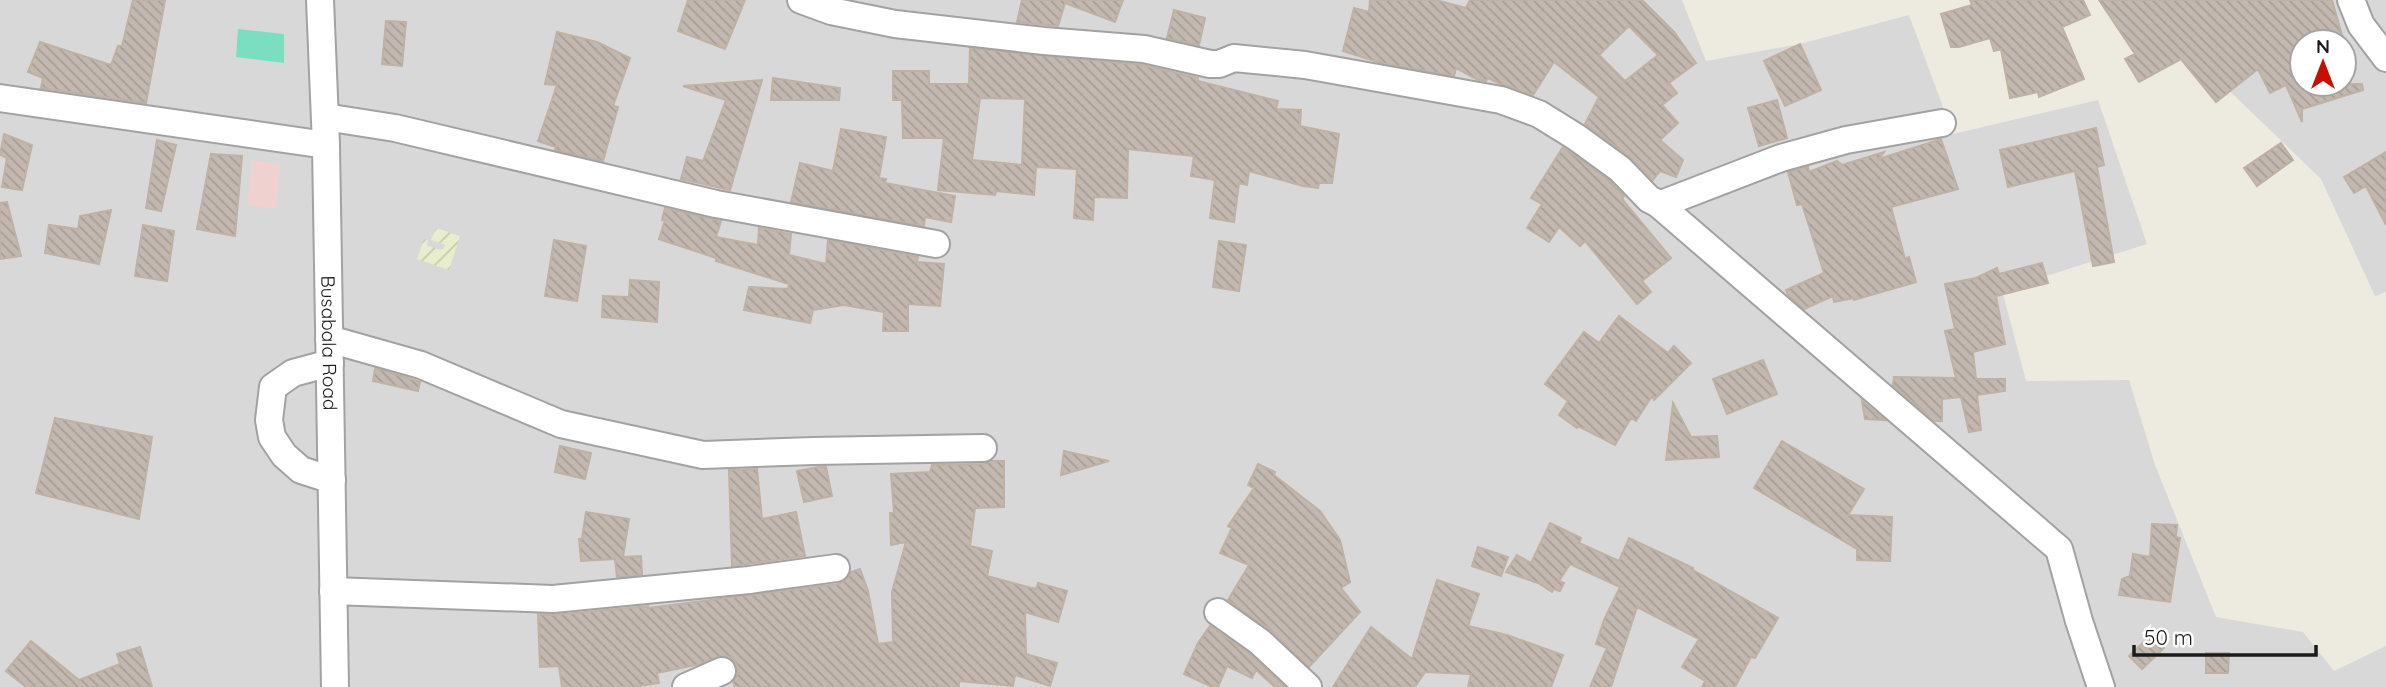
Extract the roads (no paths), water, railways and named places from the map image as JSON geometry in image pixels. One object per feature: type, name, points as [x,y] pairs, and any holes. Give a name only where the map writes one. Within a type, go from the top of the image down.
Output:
[{"type":"street","name":"Busabala Road","points":[[320,0],[326,145],[335,687]]},
{"type":"street","points":[[801,0],[831,11],[895,24],[1144,49],[1210,64],[1219,64],[1234,58],[1305,65],[1501,100],[1539,114],[1620,169],[1649,199],[1657,203],[2059,549],[2101,687]]},
{"type":"street","points":[[2351,0],[2361,25],[2386,58]]},
{"type":"street","points":[[0,98],[326,145]]},
{"type":"street","points":[[325,117],[396,128],[716,204],[936,244]]},
{"type":"street","points":[[1657,203],[1664,203],[1781,158],[1846,140],[1942,123]]},
{"type":"street","points":[[332,480],[301,470],[284,455],[272,437],[269,420],[273,387],[330,351],[421,365],[561,424],[703,455],[813,450],[983,449]]},
{"type":"street","points":[[334,591],[553,599],[749,580],[836,568]]},
{"type":"street","points":[[1218,612],[1260,642],[1308,687]]},
{"type":"street","points":[[686,687],[722,671]]}]
